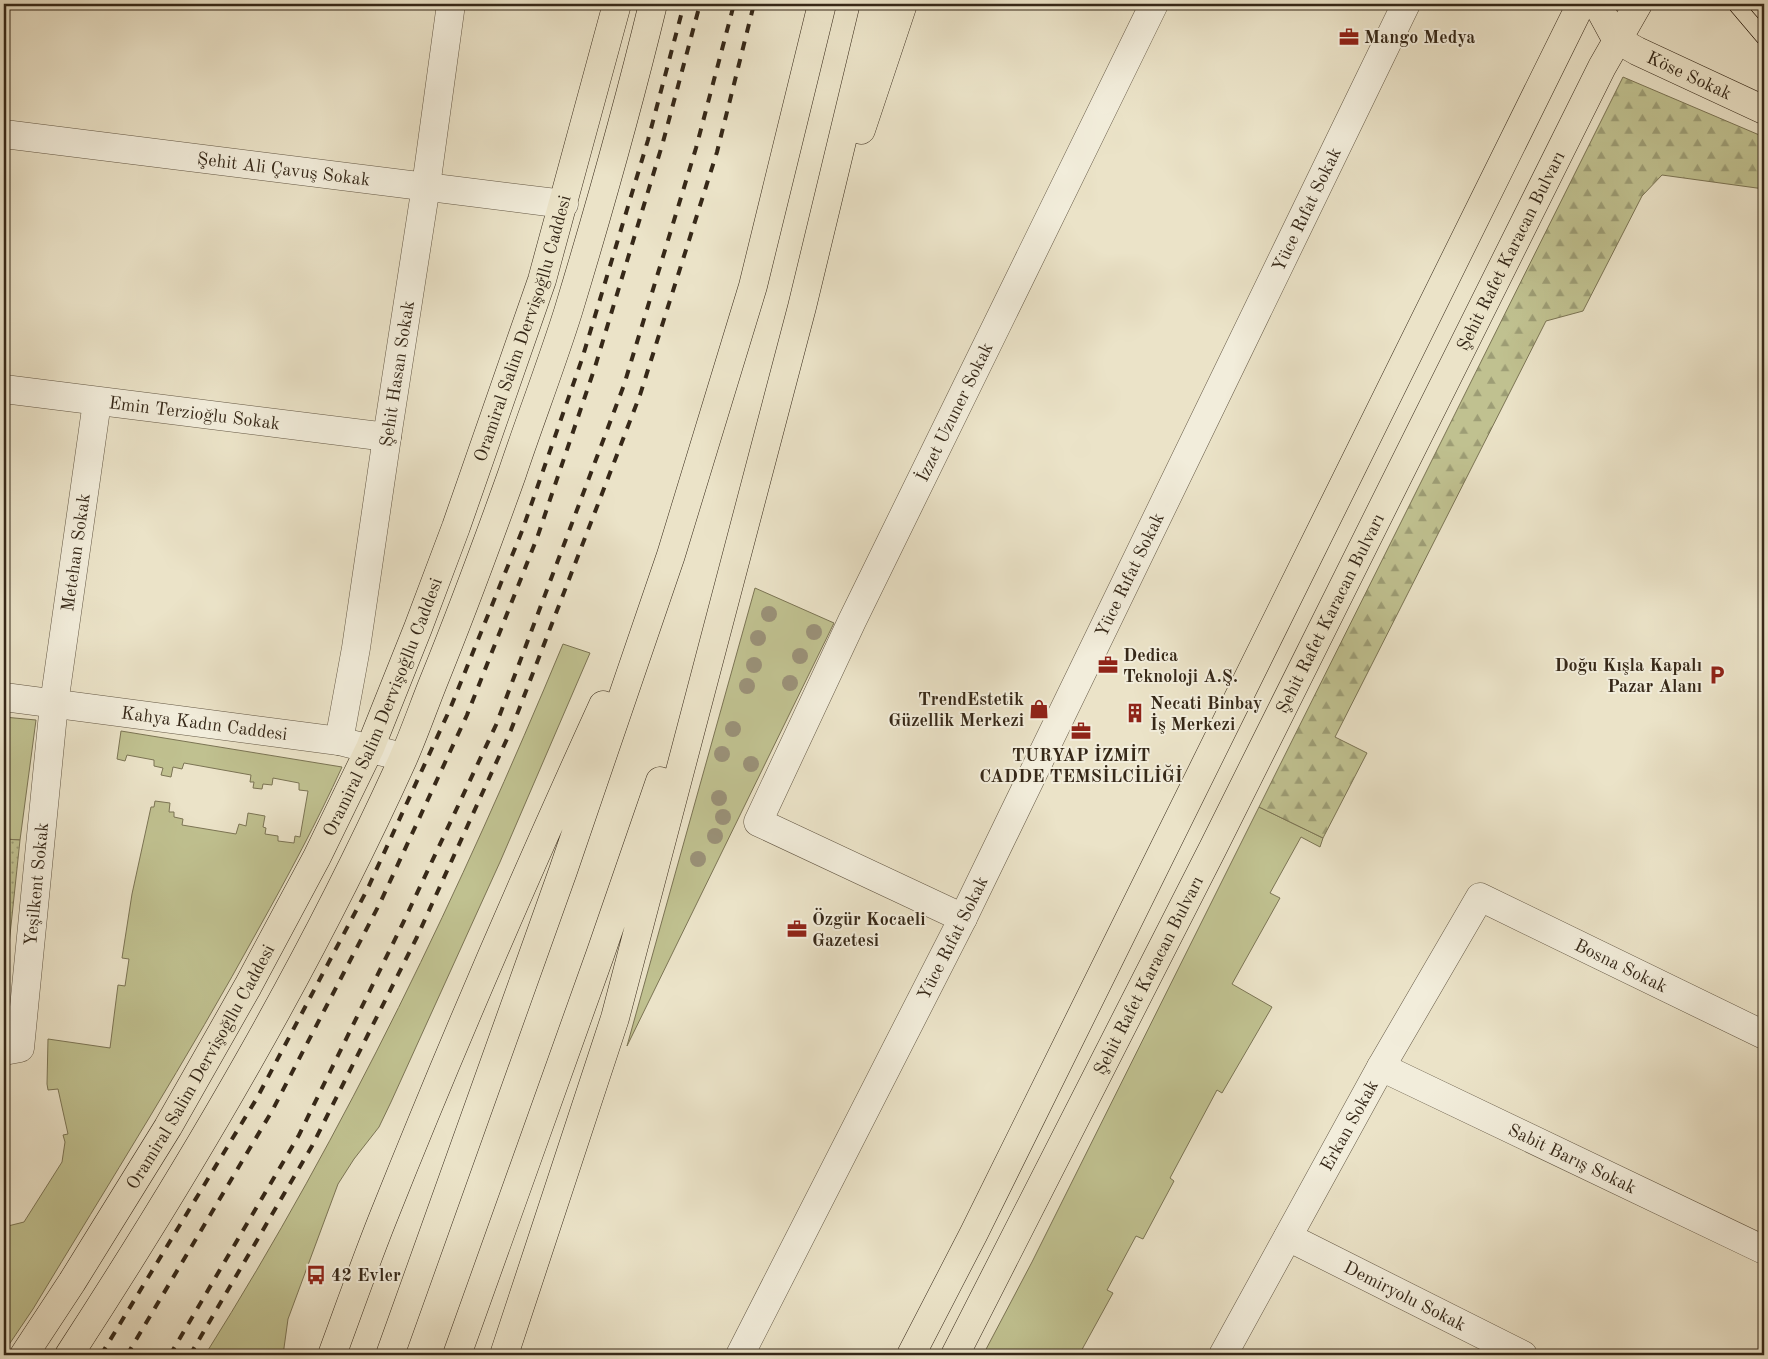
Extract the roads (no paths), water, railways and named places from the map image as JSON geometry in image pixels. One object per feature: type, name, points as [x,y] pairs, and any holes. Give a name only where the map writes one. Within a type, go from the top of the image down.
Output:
[{"type":"main road","name":"Oramiral Salim Dervişoğllu Caddesi","points":[[24,1355],[72,1282],[168,1127],[248,986],[317,857],[370,748],[456,528],[542,280],[617,4]]},
{"type":"main road","name":"Oramiral Salim Dervişoğllu Caddesi","points":[[69,1355],[134,1254],[224,1104],[297,971],[404,757],[491,534],[566,315],[605,185],[653,4]]},
{"type":"main road","points":[[390,1355],[563,871],[671,555],[753,286],[822,4]]},
{"type":"main road","points":[[504,1355],[615,1018],[802,307],[875,4]]},
{"type":"main road","points":[[802,307],[903,4]]},
{"type":"main road","points":[[911,1355],[978,1224],[1582,4]]},
{"type":"main road","points":[[1597,4],[1616,39]]},
{"type":"main road","name":"Şehit Rafet Karacan Bulvarı","points":[[955,1355],[1208,857],[1616,39],[1638,4]]},
{"type":"main road","name":"Köse Sokak","points":[[1616,39],[1637,51],[1764,110]]},
{"type":"main road","points":[[332,1355],[383,1218],[493,955],[671,555]]},
{"type":"main road","points":[[458,1355],[601,952],[731,575]]},
{"type":"street","name":"Şehit Hasan Sokak","points":[[338,741],[356,648],[426,186],[451,4]]},
{"type":"street","name":"İzzet Uzuner Sokak","points":[[963,918],[758,822],[852,621],[1154,4]]},
{"type":"street","name":"Yüce Rıfat Sokak","points":[[740,1355],[963,918],[1406,4]]},
{"type":"street","name":"Şehit Ali Çavuş Sokak","points":[[4,134],[564,204]]},
{"type":"street","name":"Emin Terzioğlu Sokak","points":[[4,389],[387,437]]},
{"type":"street","name":"Metehan Sokak","points":[[54,704],[97,402]]},
{"type":"street","name":"Kahya Kadın Caddesi","points":[[4,697],[338,741],[404,757]]},
{"type":"street","name":"Yeşilkent Sokak","points":[[4,1051],[20,1048],[54,704]]},
{"type":"street","name":"Bosna Sokak","points":[[1480,897],[1764,1035]]},
{"type":"street","name":"Erkan Sokak","points":[[1224,1355],[1381,1067],[1480,897]]},
{"type":"street","name":"Sabit Barış Sokak","points":[[1381,1067],[1764,1250]]},
{"type":"street","name":"Demiryolu Sokak","points":[[1288,1237],[1523,1355]]},
{"type":"tram line","points":[[1725,4],[1764,50]]},
{"type":"tram line","points":[[1746,4],[1764,25]]},
{"type":"railway","points":[[101,1355],[257,1098],[367,890],[450,709],[522,531],[582,359],[648,140],[684,4]]},
{"type":"railway","points":[[127,1355],[272,1111],[380,903],[467,715],[537,538],[595,367],[663,142],[700,4]]},
{"type":"railway","points":[[170,1355],[299,1135],[403,923],[496,725],[624,385],[696,148],[734,4]]},
{"type":"railway","points":[[190,1355],[312,1146],[417,937],[511,730],[640,395],[717,152],[754,4]]},
{"type":"place","name":"Mango Medya","points":[[1349,37]]},
{"type":"place","name":"Dedica Teknoloji A.Ş.","points":[[1108,665]]},
{"type":"place","name":"Doğu Kışla Kapalı Pazar Alanı","points":[[1717,675]]},
{"type":"place","name":"TrendEstetik Güzellik Merkezi","points":[[1039,709]]},
{"type":"place","name":"Necati Binbay İş Merkezi","points":[[1135,713]]},
{"type":"place","name":"TURYAP İZMİT CADDE TEMSİLCİLİĞİ","points":[[1081,731]]},
{"type":"place","name":"Özgür Kocaeli Gazetesi","points":[[797,929]]},
{"type":"place","name":"42 Evler","points":[[316,1275]]}]
